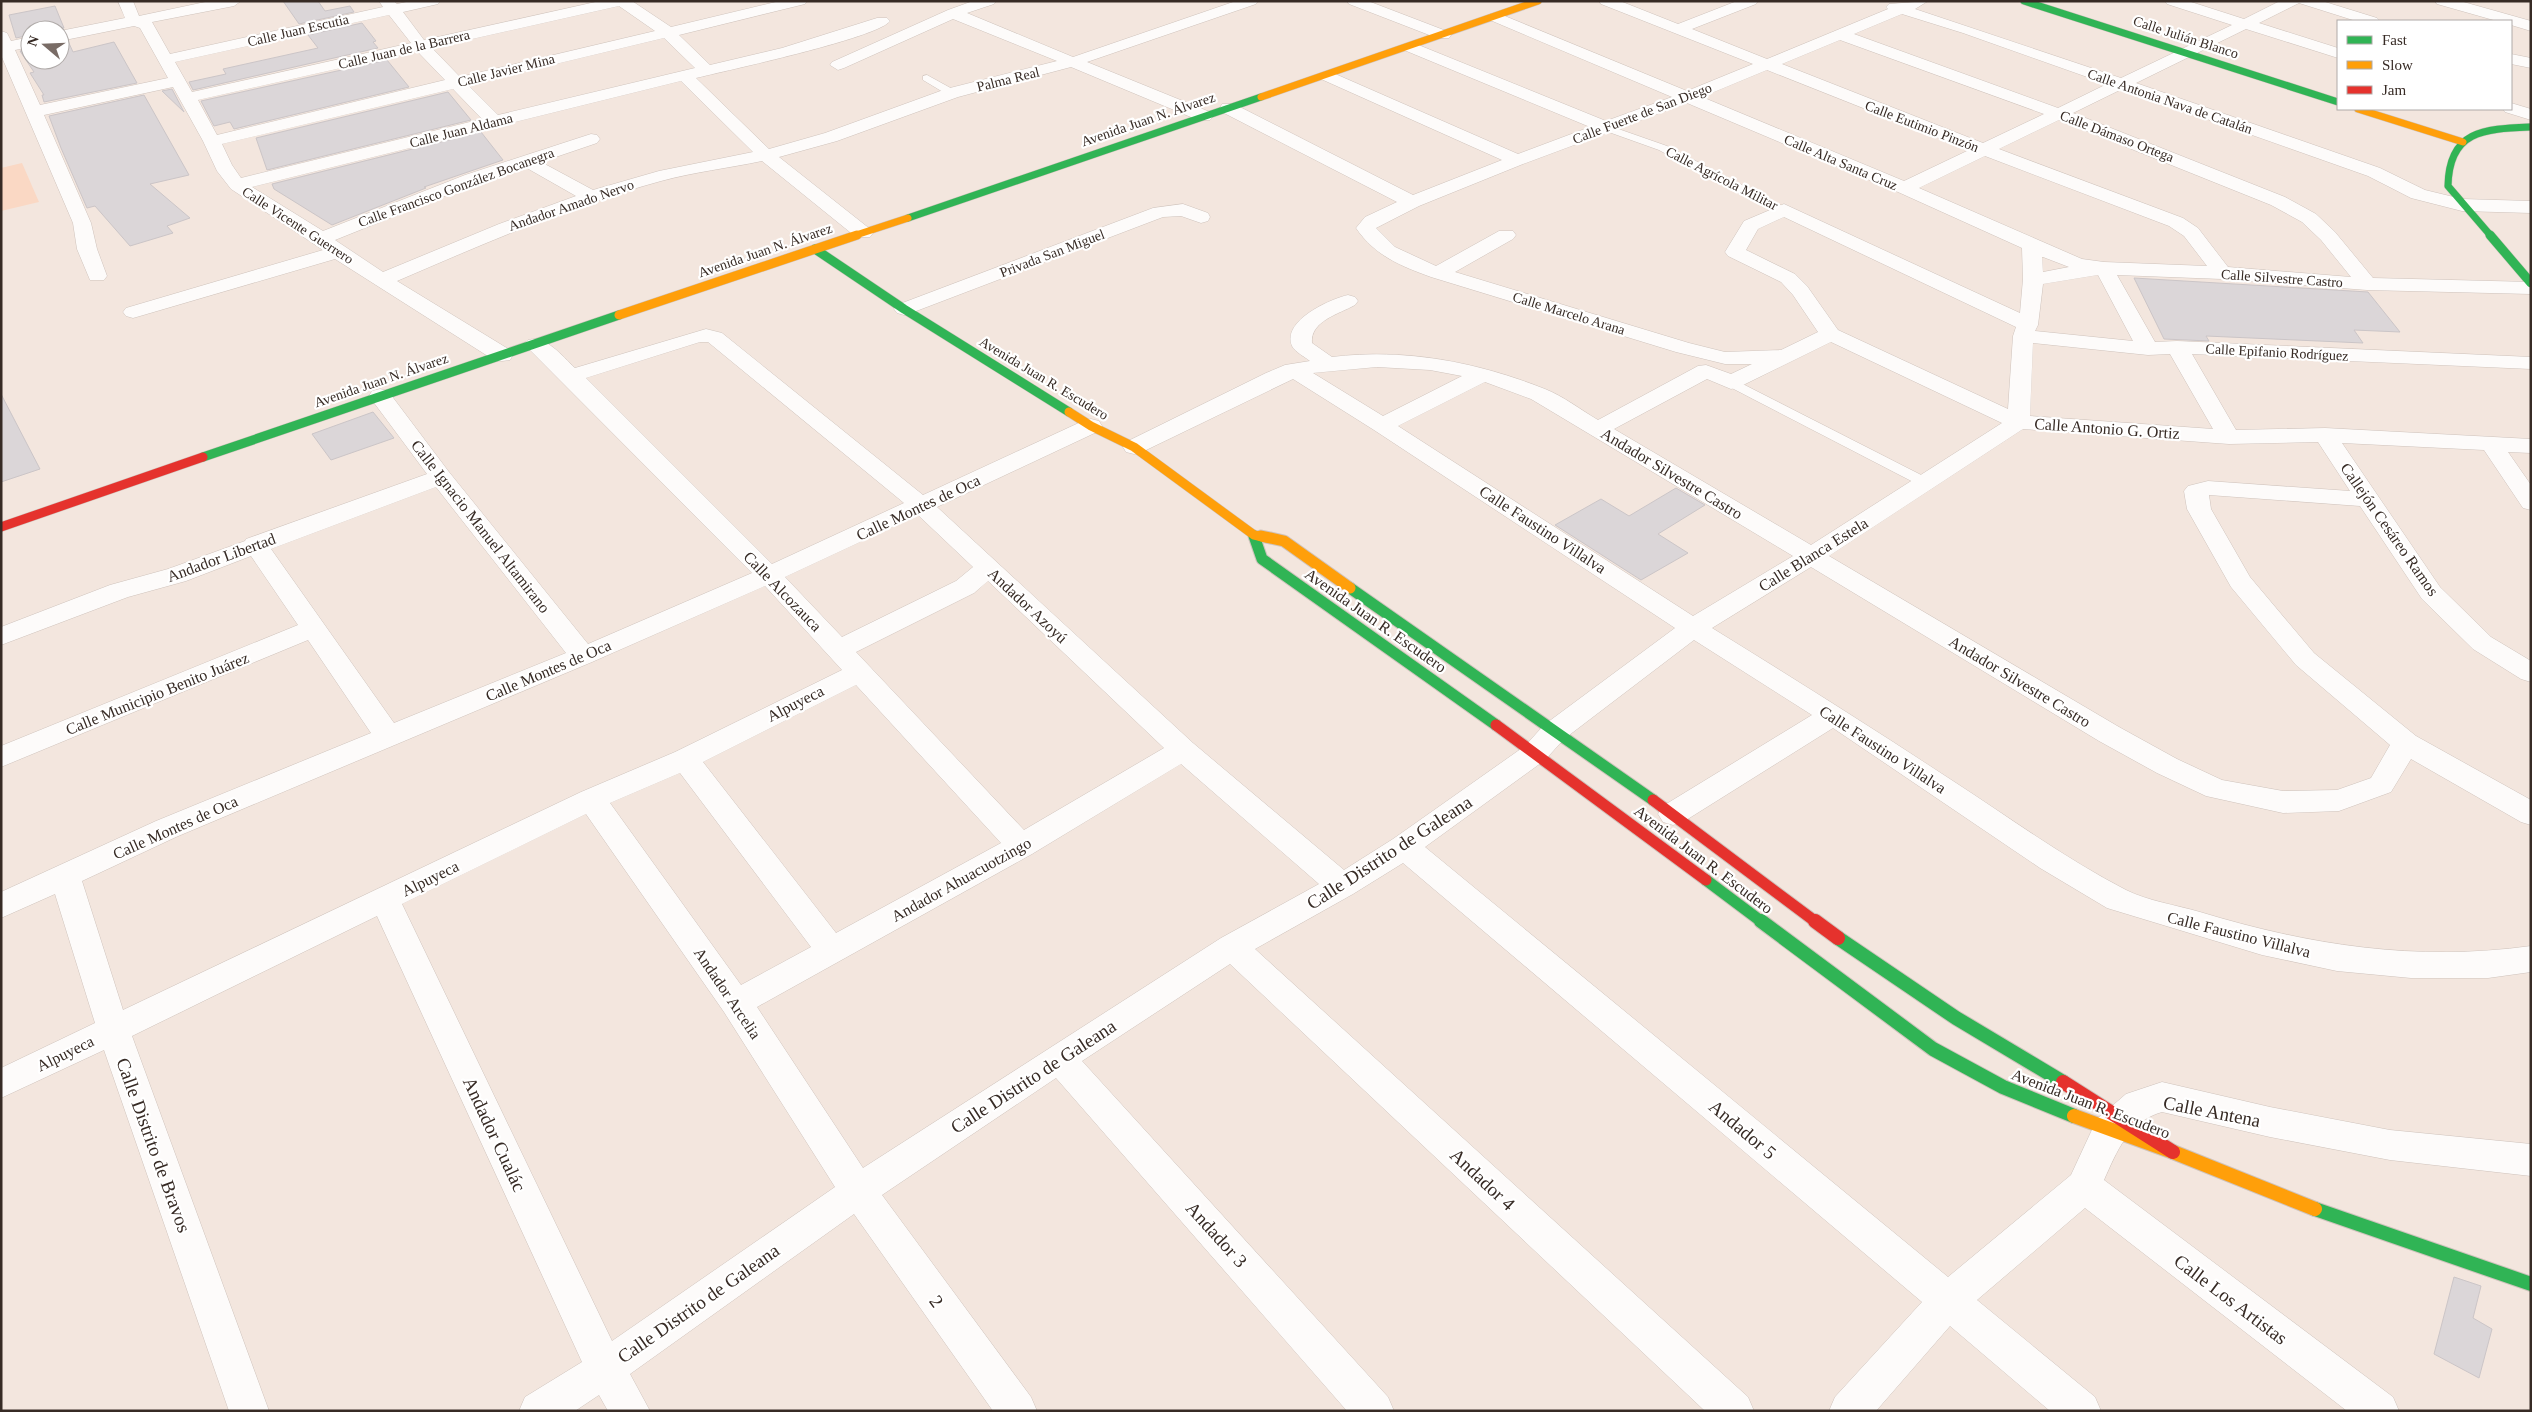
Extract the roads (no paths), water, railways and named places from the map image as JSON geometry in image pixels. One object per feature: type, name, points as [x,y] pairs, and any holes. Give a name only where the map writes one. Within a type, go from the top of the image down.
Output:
[{"type":"main road","name":"Avenida Juan N. Álvarez","points":[[1,527],[380,396],[1327,76],[1538,1]]},
{"type":"main road","name":"Calle Julián Blanco","points":[[2024,1],[2337,102]]},
{"type":"main road","points":[[2361,110],[2463,142]]},
{"type":"main road","points":[[2531,127],[2484,133],[2463,142],[2452,152],[2447,168],[2448,186],[2462,205],[2531,283]]},
{"type":"main road","name":"Avenida Juan R. Escudero","points":[[816,249],[904,309],[1091,426],[1134,447],[1254,535],[1284,541],[1545,742],[1933,1049],[2003,1088],[2115,1123],[2173,1152]]},
{"type":"main road","name":"Avenida Juan R. Escudero","points":[[1254,535],[1262,559],[1545,742],[1673,814],[1844,943],[2115,1123],[2173,1152],[2314,1209],[2531,1284]]},
{"type":"street","name":"Calle Vicente Guerrero","points":[[125,1],[133,20],[146,25],[164,60],[212,141],[221,163],[237,185],[322,238],[336,252],[383,279],[502,355]]},
{"type":"street","points":[[70,34],[234,1]]},
{"type":"street","name":"Calle Juan Escutia","points":[[164,60],[389,5],[433,1]]},
{"type":"street","points":[[622,1],[666,32],[707,70]]},
{"type":"street","name":"Calle Juan de la Barrera","points":[[186,98],[622,1]]},
{"type":"street","name":"Calle Javier Mina","points":[[212,141],[800,1]]},
{"type":"street","points":[[838,65],[953,13],[989,1]]},
{"type":"street","name":"Palma Real","points":[[766,154],[831,137],[952,94],[1073,62],[1251,1]]},
{"type":"street","points":[[1354,1],[1443,35]]},
{"type":"street","name":"Calle Eutimio Pinzón","points":[[1606,1],[1985,150],[2176,222],[2191,232],[2222,273]]},
{"type":"street","points":[[1679,29],[1751,1]]},
{"type":"street","name":"Calle Antonia Nava de Catalán","points":[[1877,1],[1900,10],[1969,30],[2374,172],[2418,194],[2462,205],[2531,207]]},
{"type":"street","name":"Calle Fuerte de San Diego","points":[[1366,228],[1372,220],[1412,202],[1517,160],[1686,98],[1764,64],[1921,1]]},
{"type":"street","points":[[2172,1],[2337,54]]},
{"type":"street","points":[[1904,188],[2293,1]]},
{"type":"street","points":[[2305,1],[2369,20]]},
{"type":"street","points":[[2442,1],[2510,20]]},
{"type":"street","points":[[389,5],[420,45],[495,122]]},
{"type":"street","points":[[953,13],[1204,116]]},
{"type":"street","name":"Calle Alta Santa Cruz","points":[[1494,17],[1904,188],[2078,264],[2104,268]]},
{"type":"street","name":"Calle Juan Aldama","points":[[237,185],[612,92],[786,52],[866,28],[882,21]]},
{"type":"street","points":[[2512,21],[2531,26]]},
{"type":"street","name":"Calle Dámaso Ortega","points":[[1838,34],[2057,113],[2278,201],[2309,218],[2328,236],[2366,284]]},
{"type":"street","points":[[20,42],[4,42],[82,223],[87,249],[97,276]]},
{"type":"street","name":"Calle Agrícola Militar","points":[[1410,47],[1607,128]]},
{"type":"street","points":[[2512,59],[2531,63]]},
{"type":"street","points":[[685,76],[766,154],[863,233]]},
{"type":"street","points":[[1327,76],[1517,160]]},
{"type":"street","points":[[33,112],[177,81]]},
{"type":"street","points":[[1228,108],[1412,202]]},
{"type":"street","points":[[2512,108],[2531,115]]},
{"type":"street","name":"Calle Francisco González Bocanegra","points":[[322,238],[471,179],[591,139]]},
{"type":"street","name":"Andador Amado Nervo","points":[[383,279],[506,228],[591,197],[658,176],[766,154]]},
{"type":"street","points":[[525,160],[591,197]]},
{"type":"street","name":"Privada San Miguel","points":[[904,309],[1160,212],[1183,210],[1201,217]]},
{"type":"street","name":"Calle Agrícola Militar","points":[[1784,210],[2025,331]]},
{"type":"street","name":"Calle Antonio G. Ortiz","points":[[1784,210],[1751,225],[1736,252],[1787,278],[1806,298],[1820,322],[1830,334],[2019,422],[2229,437],[2325,436],[2531,446]]},
{"type":"street","name":"Calle Marcelo Arana","points":[[1366,228],[1380,244],[1406,261],[1438,274],[1692,350],[1725,358],[1786,356]]},
{"type":"street","points":[[1438,274],[1506,235]]},
{"type":"street","points":[[2019,422],[2025,331],[2034,279],[2031,244]]},
{"type":"street","points":[[133,312],[336,252]]},
{"type":"street","points":[[2104,268],[2148,349]]},
{"type":"street","name":"Calle Silvestre Castro","points":[[2034,279],[2104,268],[2222,273],[2366,284],[2531,288]]},
{"type":"street","points":[[1328,364],[1302,345],[1301,334],[1309,321],[1348,301]]},
{"type":"street","name":"Calle Epifanio Rodríguez","points":[[2025,331],[2148,349],[2177,347],[2531,363]]},
{"type":"street","points":[[1599,428],[1706,371],[1731,382],[1830,334]]},
{"type":"street","name":"Andador Azoyú","points":[[571,376],[706,335],[715,337],[922,506],[1183,750],[1342,886]]},
{"type":"street","name":"Calle Alcozauca","points":[[535,344],[571,376],[840,649],[859,672],[1021,846]]},
{"type":"street","points":[[2177,347],[2229,437]]},
{"type":"street","name":"Andador Silvestre Castro","points":[[1134,447],[1293,370],[1328,364],[1377,360],[1440,366],[1483,374],[1539,394],[2110,734],[2167,766],[2216,789],[2283,802],[2339,800],[2381,785],[2406,743]]},
{"type":"street","name":"Calle Faustino Villalva","points":[[1293,370],[1382,425],[1693,628],[1833,715],[2051,860],[2118,900],[2262,943],[2337,958],[2411,965],[2488,965],[2531,960]]},
{"type":"street","points":[[1382,425],[1483,374]]},
{"type":"street","name":"Calle Ignacio Manuel Altamirano","points":[[380,396],[441,477],[583,656]]},
{"type":"street","name":"Calle Blanca Estela","points":[[1545,742],[1693,628],[1810,557],[2019,422]]},
{"type":"street","name":"Calle Montes de Oca","points":[[1,906],[65,878],[166,829],[320,767],[388,736],[583,656],[769,576],[1091,426]]},
{"type":"street","name":"Callejón Cesáreo Ramos","points":[[2325,436],[2431,593],[2482,643],[2531,673]]},
{"type":"street","points":[[2492,445],[2531,503]]},
{"type":"street","name":"Andador Libertad","points":[[1,636],[119,591],[177,575],[255,544],[441,477]]},
{"type":"street","points":[[2368,499],[2208,488],[2196,491],[2199,509],[2240,582],[2305,659],[2406,743],[2531,814]]},
{"type":"street","points":[[255,544],[388,736]]},
{"type":"street","points":[[840,649],[966,587],[988,568]]},
{"type":"street","name":"Calle Municipio Benito Juárez","points":[[1,757],[314,628]]},
{"type":"street","name":"Alpuyeca","points":[[1,1084],[591,799],[686,759],[859,672]]},
{"type":"street","points":[[1673,814],[1833,715]]},
{"type":"street","name":"Calle Distrito de Galeana","points":[[539,1411],[605,1368],[858,1191],[1060,1058],[1232,947],[1342,886],[1404,847],[1545,742]]},
{"type":"street","name":"Andador Ahuacuotzingo","points":[[736,1003],[1021,846],[1183,750]]},
{"type":"street","points":[[686,759],[831,950]]},
{"type":"street","name":"Andador Arcelia","points":[[591,799],[736,1003],[858,1191]]},
{"type":"street","name":"Andador 5","points":[[1404,847],[2081,1411]]},
{"type":"street","name":"Calle Distrito de Bravos","points":[[65,878],[113,1029],[249,1411]]},
{"type":"street","name":"Andador Cualác","points":[[385,900],[605,1368],[630,1411]]},
{"type":"street","name":"Andador 4","points":[[1232,947],[1734,1411]]},
{"type":"street","name":"Andador 3","points":[[1060,1058],[1374,1411]]},
{"type":"street","name":"Calle Antena","points":[[2115,1123],[2138,1104],[2162,1097],[2270,1122],[2390,1145],[2531,1160]]},
{"type":"street","points":[[1849,1411],[1949,1300],[2084,1186],[2115,1123]]},
{"type":"street","name":"Calle Los Artistas","points":[[2084,1186],[2379,1411]]},
{"type":"street","name":"2","points":[[858,1191],[1017,1411]]},
{"type":"lane","points":[[927,78],[952,94]]},
{"type":"lane","name":"Calle Agrícola Militar","points":[[1607,128],[1663,148],[1722,181],[1784,210]]},
{"type":"lane","points":[[1731,382],[1926,483]]}]
